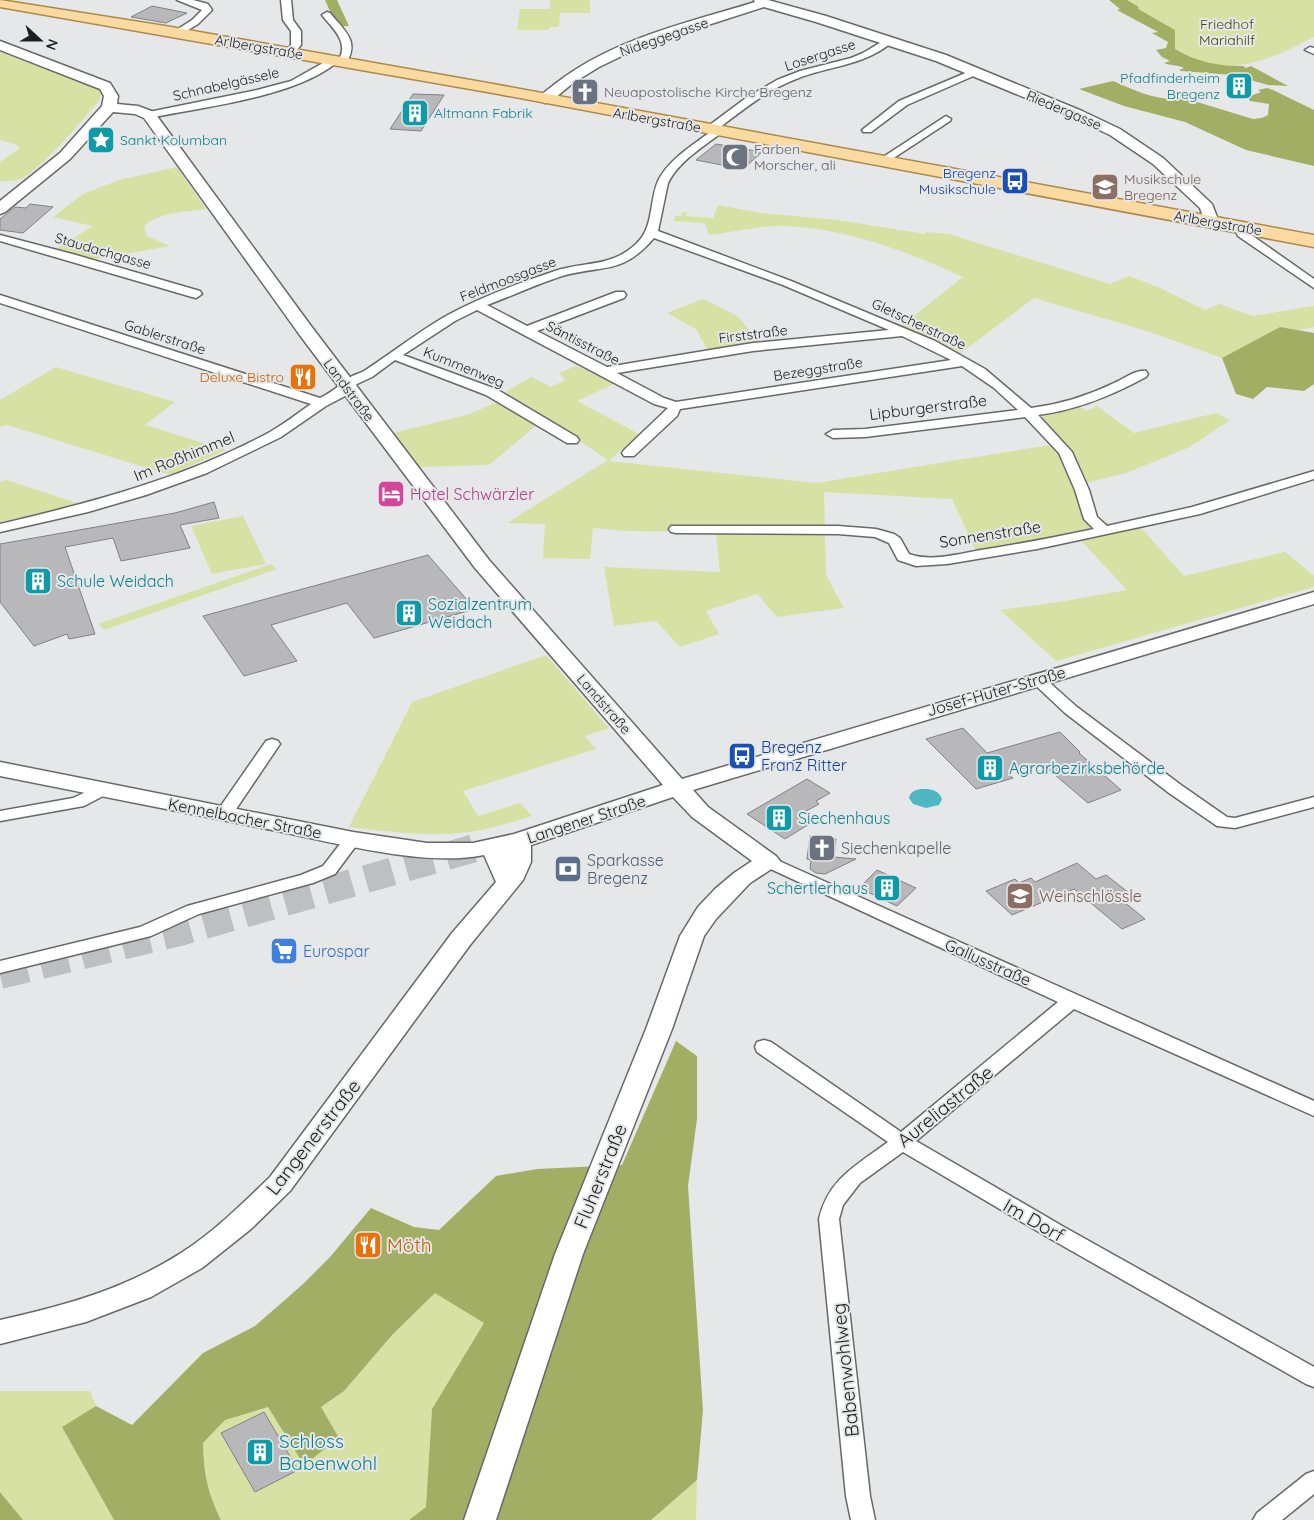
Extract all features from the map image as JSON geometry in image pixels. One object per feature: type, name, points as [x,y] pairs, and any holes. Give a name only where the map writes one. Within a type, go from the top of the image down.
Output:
[{"type":"main road","name":"Arlbergstraße","points":[[0,3],[548,97],[714,130],[1314,241]]},
{"type":"street","points":[[178,33],[196,22],[207,10],[205,6],[182,0]]},
{"type":"street","points":[[286,0],[288,20],[296,31],[296,45],[289,53]]},
{"type":"street","name":"Riedergasse","points":[[762,2],[888,41],[975,72],[1115,132],[1158,161],[1207,207],[1211,222]]},
{"type":"street","name":"Nideggegasse","points":[[548,97],[585,70],[646,41],[762,2]]},
{"type":"street","points":[[327,14],[348,43],[349,51],[338,61]]},
{"type":"street","name":"Losergasse","points":[[714,130],[749,101],[791,77],[859,58],[881,47],[888,41]]},
{"type":"street","points":[[0,45],[105,86],[111,96],[109,107],[65,156],[0,209]]},
{"type":"street","name":"Schnabelgässele","points":[[149,115],[258,94],[294,83],[338,61]]},
{"type":"street","points":[[867,130],[903,103],[975,72]]},
{"type":"street","points":[[109,107],[138,110],[149,115]]},
{"type":"street","name":"Landstraße","points":[[149,115],[347,386],[482,564],[619,723],[679,788]]},
{"type":"street","points":[[882,161],[946,119]]},
{"type":"street","points":[[652,233],[663,183],[667,175],[679,161],[714,130]]},
{"type":"street","points":[[1240,227],[1242,234],[1314,284]]},
{"type":"street","name":"Feldmoosgasse","points":[[347,386],[352,381],[368,374],[395,356],[411,343],[476,305],[560,273],[617,263],[640,247],[652,233]]},
{"type":"street","name":"Gletscherstraße","points":[[652,233],[787,283],[904,332],[965,362],[998,384],[1028,412],[1065,452],[1082,490],[1091,519],[1104,530]]},
{"type":"street","name":"Staudachgasse","points":[[0,238],[72,257],[196,294]]},
{"type":"street","points":[[526,331],[620,295]]},
{"type":"street","name":"Gablerstraße","points":[[0,300],[321,403]]},
{"type":"street","name":"Säntisstraße","points":[[476,305],[659,401],[675,406]]},
{"type":"street","name":"Firststraße","points":[[605,371],[753,348],[904,332]]},
{"type":"street","name":"Kummenweg","points":[[395,356],[491,392],[572,440]]},
{"type":"street","name":"Bezeggstraße","points":[[675,406],[965,362]]},
{"type":"street","name":"Lipburgerstraße","points":[[832,434],[865,433],[1055,409],[1080,403],[1120,387],[1142,374]]},
{"type":"street","name":"Im Roßhimmel","points":[[0,528],[83,510],[202,470],[276,434],[321,403],[342,392],[347,386]]},
{"type":"street","points":[[629,453],[632,448],[672,413],[675,406]]},
{"type":"street","name":"Sonnenstraße","points":[[676,529],[838,530],[876,533],[889,536],[895,541],[904,557],[916,562],[947,560],[1195,511],[1314,475]]},
{"type":"street","name":"Josef-Huter-Straße","points":[[679,788],[1037,679],[1314,598]]},
{"type":"street","points":[[1037,679],[1071,710],[1175,790],[1224,822],[1235,823],[1314,802]]},
{"type":"street","points":[[224,814],[272,744]]},
{"type":"street","name":"Kennelbacher Straße","points":[[0,769],[353,839],[427,850],[467,850],[492,847]]},
{"type":"street","name":"Langener Straße","points":[[492,847],[518,841],[679,788]]},
{"type":"street","name":"Gallusstraße","points":[[679,788],[700,812],[741,843],[768,860],[907,927],[1314,1110]]},
{"type":"street","points":[[0,816],[78,802],[101,790]]},
{"type":"street","points":[[0,967],[145,932],[193,910],[220,901],[307,878],[329,870],[353,839]]},
{"type":"street","name":"Langenerstraße","points":[[0,1332],[55,1320],[116,1300],[179,1269],[216,1243],[280,1184],[461,939],[520,866],[521,851],[518,841]]},
{"type":"street","points":[[492,847],[508,883]]},
{"type":"street","name":"Fluherstraße","points":[[480,1520],[538,1340],[569,1254],[659,1029],[692,936],[708,913],[724,895],[742,878],[768,860]]},
{"type":"street","name":"Aureliastraße","points":[[829,1219],[833,1202],[853,1178],[902,1142],[1073,1000]]},
{"type":"street","name":"Im Dorf","points":[[764,1047],[902,1142],[1047,1228],[1191,1307],[1314,1378]]},
{"type":"street","name":"Babenwohlweg","points":[[829,1219],[856,1476],[863,1520]]},
{"type":"street","points":[[1265,1520],[1314,1481]]},
{"type":"green space","points":[[325,0],[337,0],[349,26],[341,26],[332,16]]},
{"type":"green space","points":[[550,0],[590,0],[590,13],[560,13],[559,27],[549,27],[549,30],[517,30],[520,9],[550,9]]},
{"type":"green space","points":[[1109,0],[1127,0],[1139,7],[1140,10],[1175,30],[1175,49],[1183,53],[1216,64],[1243,66],[1246,68],[1251,66],[1288,86],[1268,85],[1233,75],[1181,71],[1179,70],[1184,68],[1164,63],[1170,61],[1162,57],[1156,50],[1166,48],[1168,42],[1152,33],[1158,32],[1117,10],[1120,9]]},
{"type":"green space","name":"Friedhof Mariahilf","points":[[1127,0],[1314,0],[1314,37],[1262,60],[1246,64],[1212,63],[1194,58],[1175,49],[1175,30],[1140,10],[1139,7]]},
{"type":"green space","points":[[0,48],[94,86],[102,93],[91,111],[41,164],[23,178],[8,181],[0,181],[0,162],[20,148],[15,144],[0,140]]},
{"type":"green space","points":[[1113,81],[1148,95],[1174,99],[1184,98],[1253,119],[1268,115],[1269,104],[1250,101],[1248,97],[1261,92],[1258,90],[1267,88],[1273,90],[1314,110],[1314,166],[1246,150],[1185,122],[1124,106],[1079,89]]},
{"type":"green space","points":[[177,167],[206,209],[165,215],[150,221],[144,226],[147,236],[170,246],[91,260],[56,249],[93,226],[53,217],[83,194],[119,180]]},
{"type":"green space","points":[[718,205],[761,213],[838,220],[925,234],[926,232],[949,234],[1110,284],[1129,276],[1160,288],[1205,310],[1219,304],[1253,316],[1314,306],[1314,327],[1299,330],[1280,327],[1222,358],[1150,332],[1034,298],[958,355],[936,342],[901,326],[963,277],[898,250],[832,232],[777,226],[709,235],[705,223],[674,221],[675,216],[681,216],[683,212],[687,212],[686,216],[713,218]]},
{"type":"green space","points":[[703,299],[737,316],[762,344],[708,351],[696,329],[667,313]]},
{"type":"green space","points":[[1280,327],[1314,333],[1314,384],[1304,391],[1267,387],[1253,399],[1236,394],[1222,358]]},
{"type":"green space","points":[[576,366],[616,383],[577,401],[639,434],[609,461],[816,483],[1063,443],[1043,420],[1043,416],[1080,407],[1087,411],[1097,406],[1134,433],[1216,413],[1230,420],[1190,447],[1126,473],[1086,483],[1098,517],[1110,524],[1135,521],[1184,576],[1285,552],[1314,576],[1314,587],[1056,661],[1000,610],[1127,590],[1076,535],[976,551],[952,499],[824,492],[826,575],[844,608],[777,617],[757,594],[706,611],[719,634],[680,647],[656,621],[614,626],[604,567],[720,572],[716,532],[626,531],[593,528],[590,559],[543,558],[545,524],[507,523],[608,460],[545,418],[489,465],[420,467],[393,433],[470,414],[508,397],[502,394],[531,377],[551,387],[565,380],[559,373]]},
{"type":"green space","points":[[56,367],[175,402],[145,425],[226,450],[170,475],[7,425],[0,427],[0,400]]},
{"type":"green space","points":[[6,480],[80,504],[0,522],[0,482]]},
{"type":"green space","points":[[243,516],[266,564],[212,574],[191,526]]},
{"type":"green space","points":[[271,564],[277,569],[104,630],[98,624]]},
{"type":"green space","points":[[546,655],[609,728],[585,736],[596,749],[463,791],[478,816],[520,803],[532,816],[483,830],[444,834],[412,834],[349,827],[412,702]]},
{"type":"green space","points":[[676,1041],[697,1056],[697,1119],[688,1186],[703,1410],[697,1480],[651,1520],[409,1520],[426,1507],[432,1409],[484,1323],[435,1293],[393,1334],[344,1391],[321,1407],[339,1438],[304,1465],[268,1407],[225,1420],[203,1443],[207,1483],[221,1520],[114,1520],[62,1427],[96,1406],[132,1425],[203,1353],[255,1326],[302,1285],[330,1257],[371,1208],[414,1227],[439,1230],[496,1176],[537,1169],[622,1165]]},
{"type":"green space","points":[[434,1292],[484,1323],[432,1409],[426,1507],[409,1520],[221,1520],[207,1483],[203,1443],[225,1420],[268,1407],[304,1464],[321,1407],[344,1391],[393,1334]]},
{"type":"green space","points":[[0,1391],[90,1391],[96,1406],[62,1427],[114,1520],[23,1520],[0,1492]]},
{"type":"green space","points":[[697,1480],[696,1520],[651,1520]]},
{"type":"green space","points":[[0,1492],[23,1520],[0,1520]]},
{"type":"water","points":[[925,789],[933,790],[939,794],[942,799],[939,805],[926,808],[913,804],[909,798],[911,793]]},
{"type":"building","points":[[152,6],[187,13],[166,23],[131,17]]},
{"type":"building","name":"Altmann Fabrik","points":[[413,94],[444,95],[421,131],[390,129]]},
{"type":"building","points":[[716,144],[762,152],[743,169],[696,160]]},
{"type":"building","points":[[30,204],[53,207],[23,233],[0,230],[0,219],[15,207],[26,208]]},
{"type":"building","name":"Schule Weidach","points":[[214,502],[219,518],[180,525],[190,548],[121,561],[113,538],[65,547],[95,634],[69,639],[67,634],[34,646],[0,602],[0,544],[175,513]]},
{"type":"building","name":"Sozialzentrum Weidach","points":[[428,555],[475,609],[374,638],[347,603],[271,625],[297,661],[244,676],[203,616]]},
{"type":"building","name":"Agrarbezirksbehörde","points":[[963,728],[987,753],[1060,732],[1079,753],[1121,790],[1088,803],[1041,763],[1007,773],[1013,778],[976,789],[926,739]]},
{"type":"building","points":[[807,779],[830,793],[816,801],[819,804],[799,815],[811,823],[785,839],[747,814]]},
{"type":"building","name":"Siechenkapelle","points":[[810,836],[836,839],[834,857],[856,859],[825,874],[816,873],[810,869],[811,860],[807,859]]},
{"type":"building","points":[[1077,863],[1096,879],[1106,875],[1133,896],[1123,901],[1145,919],[1122,929],[1074,889],[1012,915],[986,891],[1015,879],[1019,883],[1031,878],[1035,882]]},
{"type":"building","name":"Schertlerhaus","points":[[877,870],[916,888],[897,906],[859,888]]},
{"type":"building","name":"Schloss Babenwohl","points":[[264,1412],[298,1470],[255,1492],[221,1433]]},
{"type":"tunnel","points":[[0,975],[176,933],[475,848]]},
{"type":"place","name":"Pfadfinderheim Bregenz","points":[[1239,86]]},
{"type":"place","name":"Neuapostolische Kirche Bregenz","points":[[585,92]]},
{"type":"place","name":"Altmann Fabrik","points":[[415,113]]},
{"type":"place","name":"Sankt Kolumban","points":[[101,140]]},
{"type":"place","name":"Farben Morscher, ali","points":[[735,157]]},
{"type":"place","name":"Bregenz Musikschule","points":[[1015,181]]},
{"type":"place","name":"Musikschule Bregenz","points":[[1105,187]]},
{"type":"place","name":"Deluxe Bistro","points":[[303,377]]},
{"type":"place","name":"Hotel Schwärzler","points":[[391,494]]},
{"type":"place","name":"Schule Weidach","points":[[38,581]]},
{"type":"place","name":"Sozialzentrum Weidach","points":[[409,613]]},
{"type":"place","name":"Bregenz Franz Ritter","points":[[742,756]]},
{"type":"place","name":"Agrarbezirksbehörde","points":[[990,768]]},
{"type":"place","name":"Siechenhaus","points":[[779,818]]},
{"type":"place","name":"Siechenkapelle","points":[[822,848]]},
{"type":"place","name":"Sparkasse Bregenz","points":[[568,869]]},
{"type":"place","name":"Schertlerhaus","points":[[887,888]]},
{"type":"place","name":"Weinschlössle","points":[[1020,896]]},
{"type":"place","name":"Eurospar","points":[[284,951]]},
{"type":"place","name":"Möth","points":[[368,1245]]},
{"type":"place","name":"Schloss Babenwohl","points":[[260,1452]]}]
